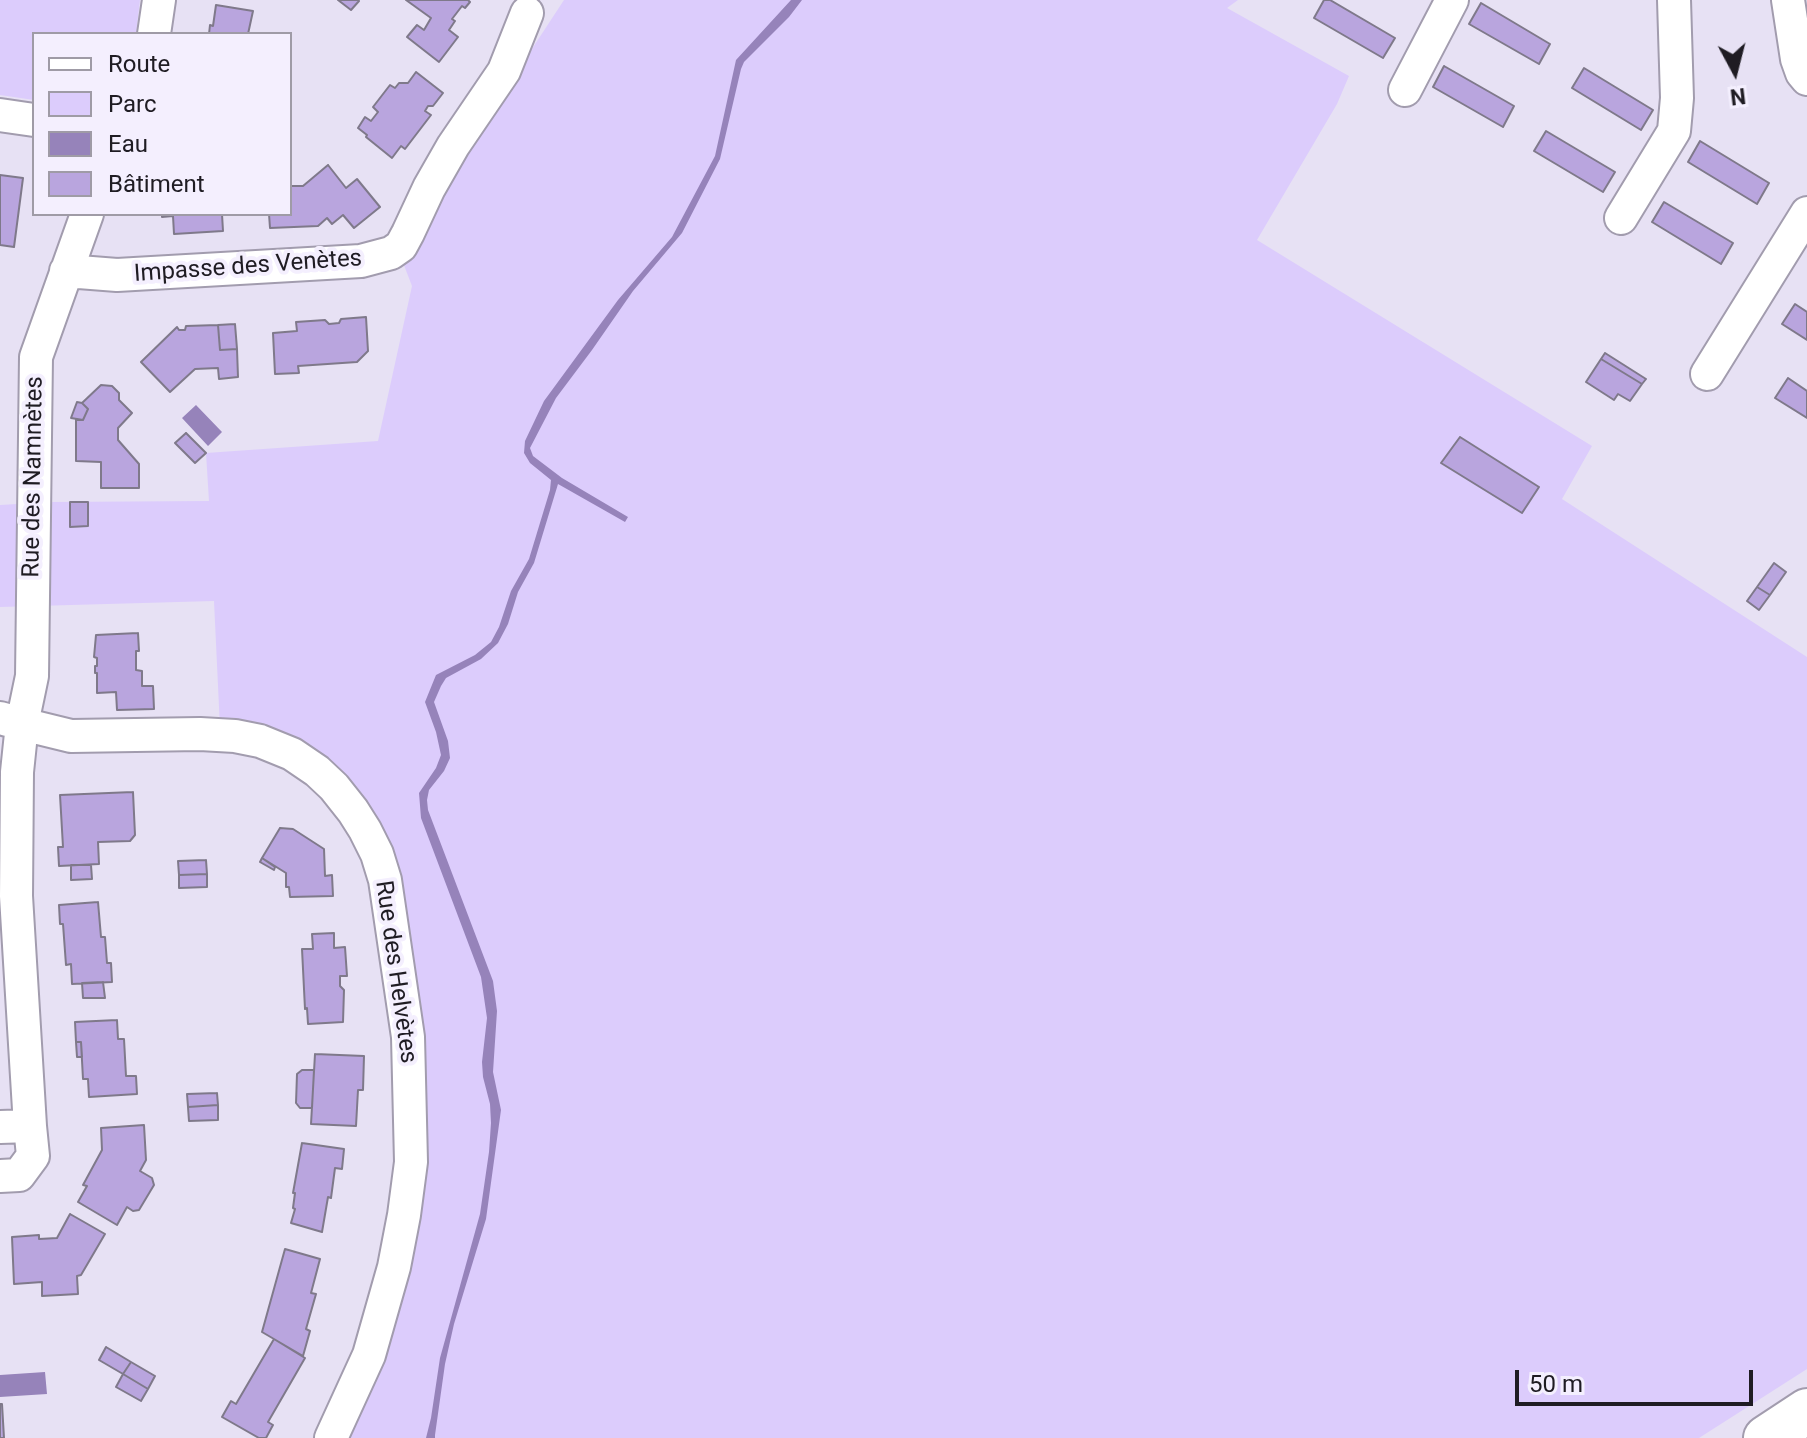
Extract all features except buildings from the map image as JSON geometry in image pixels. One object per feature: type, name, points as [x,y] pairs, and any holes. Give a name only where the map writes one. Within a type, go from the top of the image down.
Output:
[{"type":"highway","points":[[1766,1438],[1807,1411]]},
{"type":"street","points":[[154,32],[159,0]]},
{"type":"street","points":[[1405,90],[1452,0]]},
{"type":"street","points":[[1621,218],[1674,131],[1677,98],[1674,0]]},
{"type":"street","points":[[1788,0],[1797,59],[1807,79]]},
{"type":"street","name":"Impasse des Venètes","points":[[66,271],[117,275],[361,261],[391,253],[401,246],[453,146],[504,71],[527,13]]},
{"type":"street","points":[[0,115],[32,120]]},
{"type":"street","points":[[1707,374],[1807,213]]},
{"type":"street","name":"Rue des Namnètes","points":[[0,1176],[19,1175],[33,1156],[15,1126],[17,772],[11,721],[32,676],[36,357],[86,216]]},
{"type":"street","name":"Rue des Helvètes","points":[[11,721],[71,736],[200,734],[260,741],[292,754],[334,787],[365,830],[377,854],[385,880],[408,1037],[411,1162],[394,1267],[369,1355],[331,1438]]},
{"type":"green space","points":[[0,0],[140,0],[136,32],[32,32],[32,100],[0,95]]},
{"type":"green space","points":[[564,0],[1238,0],[1227,8],[1349,76],[1337,104],[1257,240],[1592,446],[1562,499],[1807,657],[1807,1369],[1699,1438],[321,1438],[336,1412],[383,1261],[396,1169],[396,1058],[372,877],[353,832],[324,795],[302,777],[250,752],[221,749],[214,601],[0,607],[0,505],[209,501],[206,453],[378,441],[412,286],[402,260],[446,180]]},
{"type":"water","points":[[791,0],[802,0],[744,62],[720,159],[682,233],[633,291],[556,398],[530,448],[533,456],[562,478],[628,517],[625,522],[558,484],[534,563],[518,592],[498,643],[481,659],[446,678],[434,702],[448,741],[450,758],[429,790],[428,810],[493,981],[497,1011],[493,1072],[501,1110],[486,1219],[454,1324],[435,1438],[426,1438],[440,1358],[480,1214],[491,1123],[483,1077],[487,1018],[481,977],[421,818],[419,793],[441,755],[425,702],[436,675],[475,655],[491,642],[511,591],[529,559],[551,480],[530,463],[524,453],[525,441],[544,401],[618,300],[672,237],[715,156],[736,60]]},
{"type":"water","points":[[196,405],[222,432],[208,446],[182,418]]},
{"type":"water","points":[[45,1372],[47,1394],[0,1397],[0,1375]]}]
